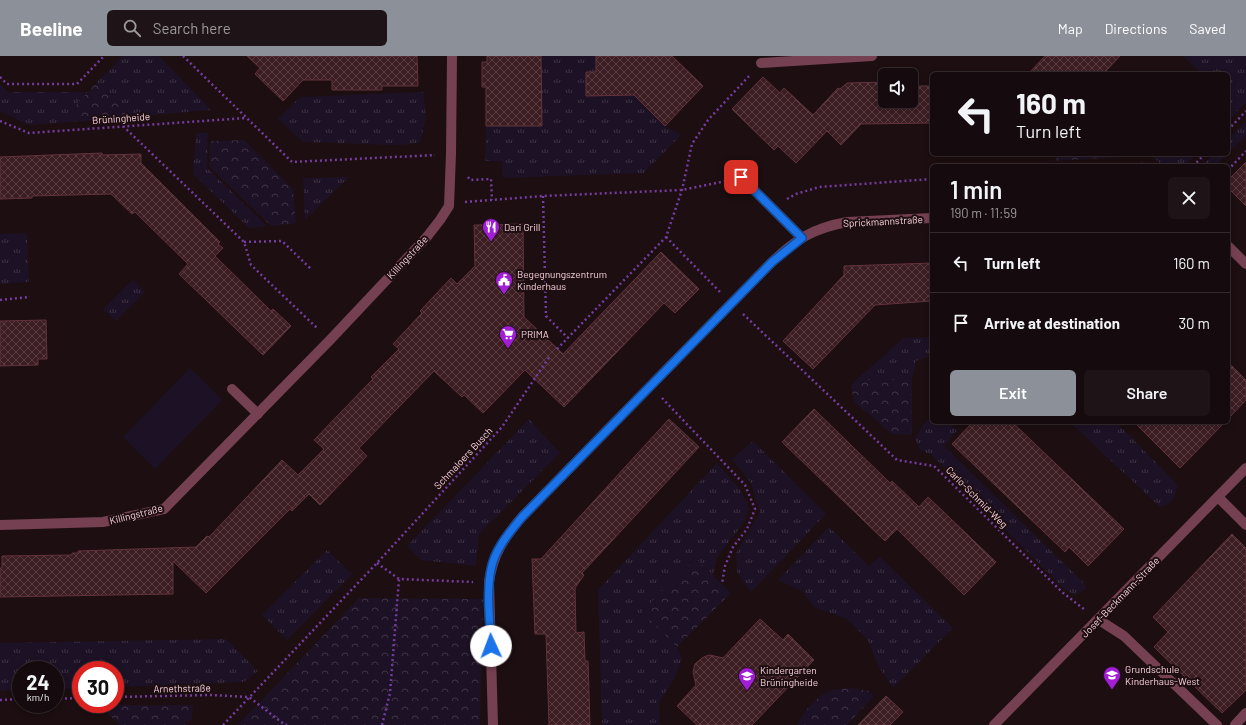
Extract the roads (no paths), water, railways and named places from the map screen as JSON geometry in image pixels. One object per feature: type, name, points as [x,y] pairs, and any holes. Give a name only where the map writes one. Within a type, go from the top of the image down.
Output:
[{"type":"street","name":"Killingstraße","points":[[0,525],[103,522],[164,509],[330,340],[426,238],[449,206],[452,56]]},
{"type":"street","points":[[761,63],[872,56]]},
{"type":"street","points":[[741,177],[802,238]]},
{"type":"street","name":"Sprickmannstraße","points":[[493,725],[489,582],[495,556],[509,532],[772,262],[802,238],[822,228],[847,222],[930,218]]},
{"type":"street","points":[[1230,248],[1246,264]]},
{"type":"street","points":[[232,389],[258,414]]},
{"type":"street","name":"Josef-Beckmann-Straße","points":[[994,725],[1246,468]]},
{"type":"street","points":[[1218,497],[1246,525]]},
{"type":"street","points":[[1098,620],[1124,636],[1217,725]]},
{"type":"street","points":[[1235,725],[1246,713]]},
{"type":"place","name":"Dari Grill","points":[[491,242]]},
{"type":"place","name":"Begegnungszentrum Kinderhaus","points":[[504,295]]},
{"type":"place","name":"PRIMA","points":[[508,349]]},
{"type":"place","name":"Grundschule Kinderhaus-West","points":[[1112,690]]},
{"type":"place","name":"Kindergarten Brüningheide","points":[[747,691]]}]
